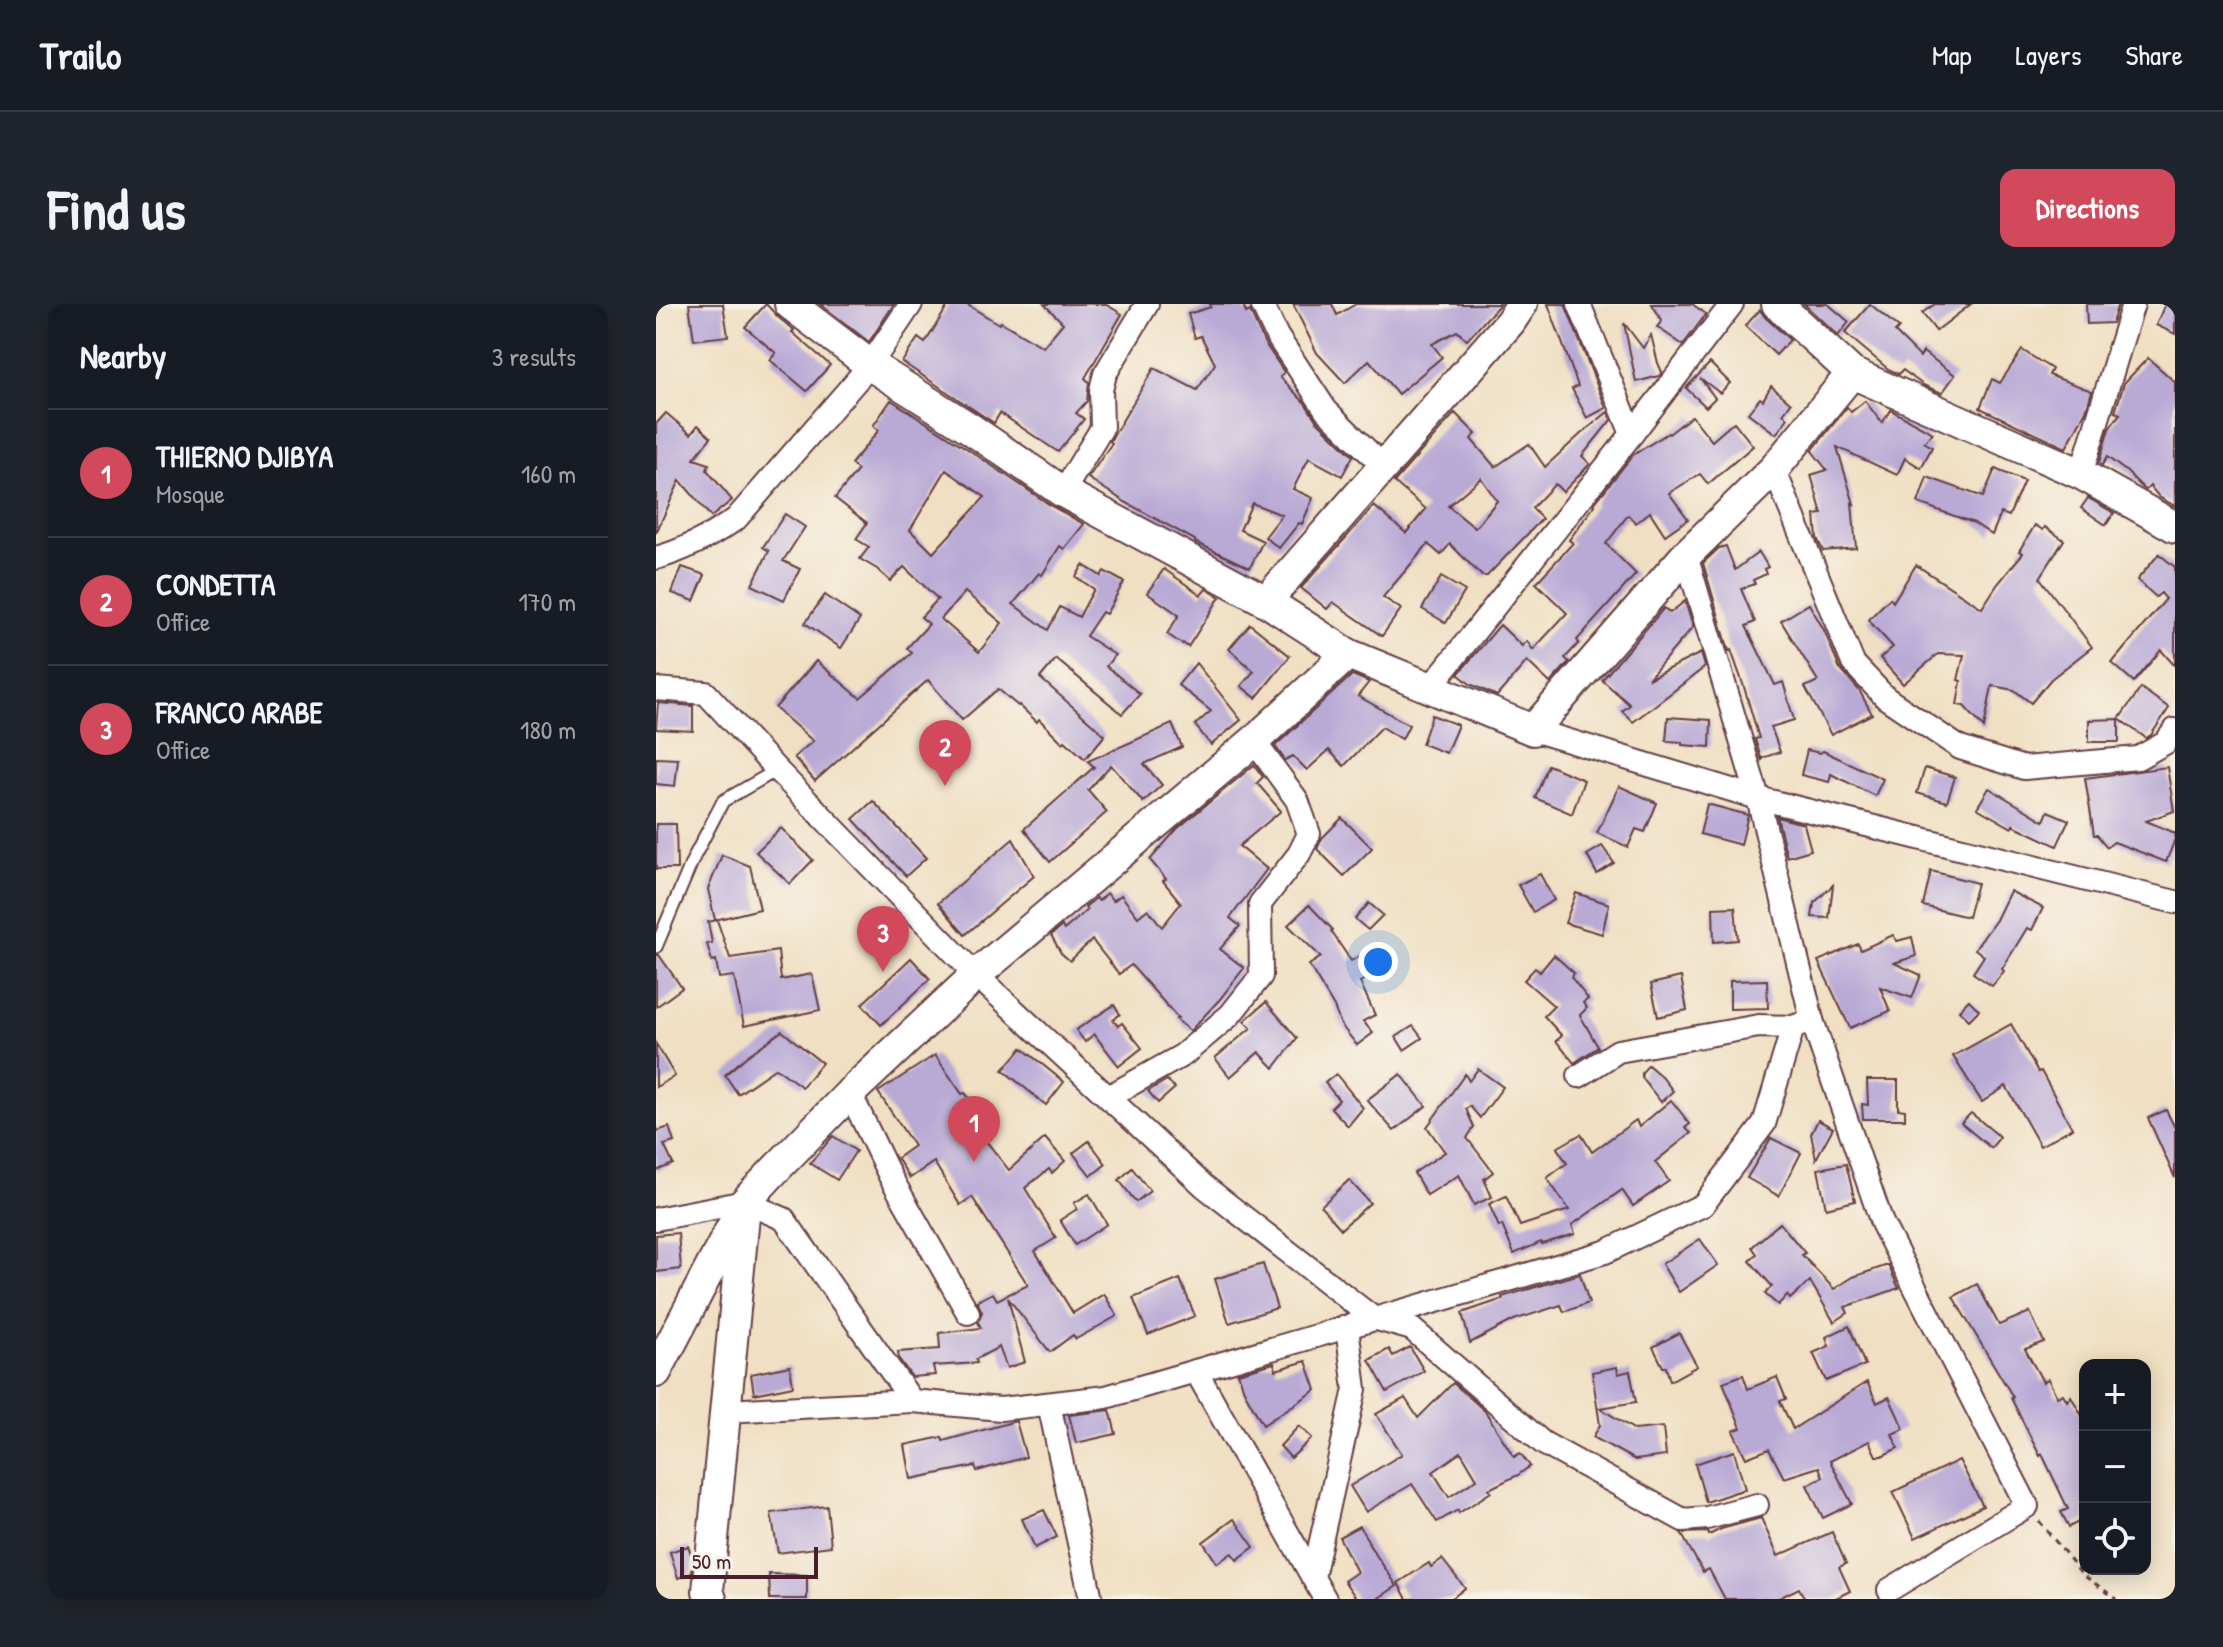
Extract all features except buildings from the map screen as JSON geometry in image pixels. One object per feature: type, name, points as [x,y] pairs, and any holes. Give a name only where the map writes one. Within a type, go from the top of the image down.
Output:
[{"type":"street","points":[[790,304],[870,365],[1063,492],[1266,601],[1348,654],[1429,689],[1533,730],[1758,798],[2175,902]]},
{"type":"street","points":[[656,558],[709,537],[736,519],[870,365],[911,304]]},
{"type":"street","points":[[1063,492],[1102,428],[1101,390],[1105,374],[1147,304]]},
{"type":"street","points":[[1262,304],[1277,336],[1326,410],[1384,467]]},
{"type":"street","points":[[1266,601],[1510,322],[1522,304]]},
{"type":"street","points":[[1579,304],[1632,434]]},
{"type":"street","points":[[1429,689],[1732,304]]},
{"type":"street","points":[[1777,304],[1852,373],[2081,474],[2175,527]]},
{"type":"street","points":[[2081,474],[2133,304]]},
{"type":"street","points":[[1533,730],[1686,555],[1774,469],[1852,373]]},
{"type":"street","points":[[1774,469],[1853,663],[1886,698],[1960,748],[2024,768],[2138,758],[2165,743],[2175,730]]},
{"type":"street","points":[[1686,555],[1758,798],[1802,1023],[1882,1223],[2027,1506],[1889,1590]]},
{"type":"street","points":[[656,1372],[745,1202],[850,1093],[976,975],[1254,741],[1348,654]]},
{"type":"street","points":[[656,689],[706,693],[976,975],[1204,1186],[1373,1318],[1412,1329],[1543,1443],[1683,1520],[1707,1518],[1757,1505]]},
{"type":"street","points":[[1108,1097],[1183,1055],[1230,1015],[1261,976],[1260,904],[1299,854],[1309,834],[1297,800],[1254,741]]},
{"type":"street","points":[[1579,1076],[1618,1051],[1759,1026],[1802,1023]]},
{"type":"street","points":[[725,1411],[912,1401],[1001,1409],[1106,1397],[1605,1252],[1703,1205],[1764,1124],[1802,1023]]},
{"type":"street","points":[[850,1093],[890,1176],[968,1313]]},
{"type":"street","points":[[711,1599],[708,1591],[745,1202]]},
{"type":"street","points":[[656,1219],[745,1202],[784,1219],[912,1401]]},
{"type":"street","points":[[1313,1577],[1355,1389],[1347,1327]]},
{"type":"street","points":[[1196,1371],[1325,1599]]},
{"type":"street","points":[[1049,1404],[1091,1599]]},
{"type":"lane","points":[[656,947],[694,857],[723,801],[777,770]]},
{"type":"path","points":[[2027,1506],[2083,1575],[2117,1599]]},
{"type":"place","name":"CONDETTA","points":[[945,786]]},
{"type":"place","name":"FRANCO ARABE","points":[[883,972]]},
{"type":"place","name":"THIERNO DJIBYA","points":[[974,1162]]}]
